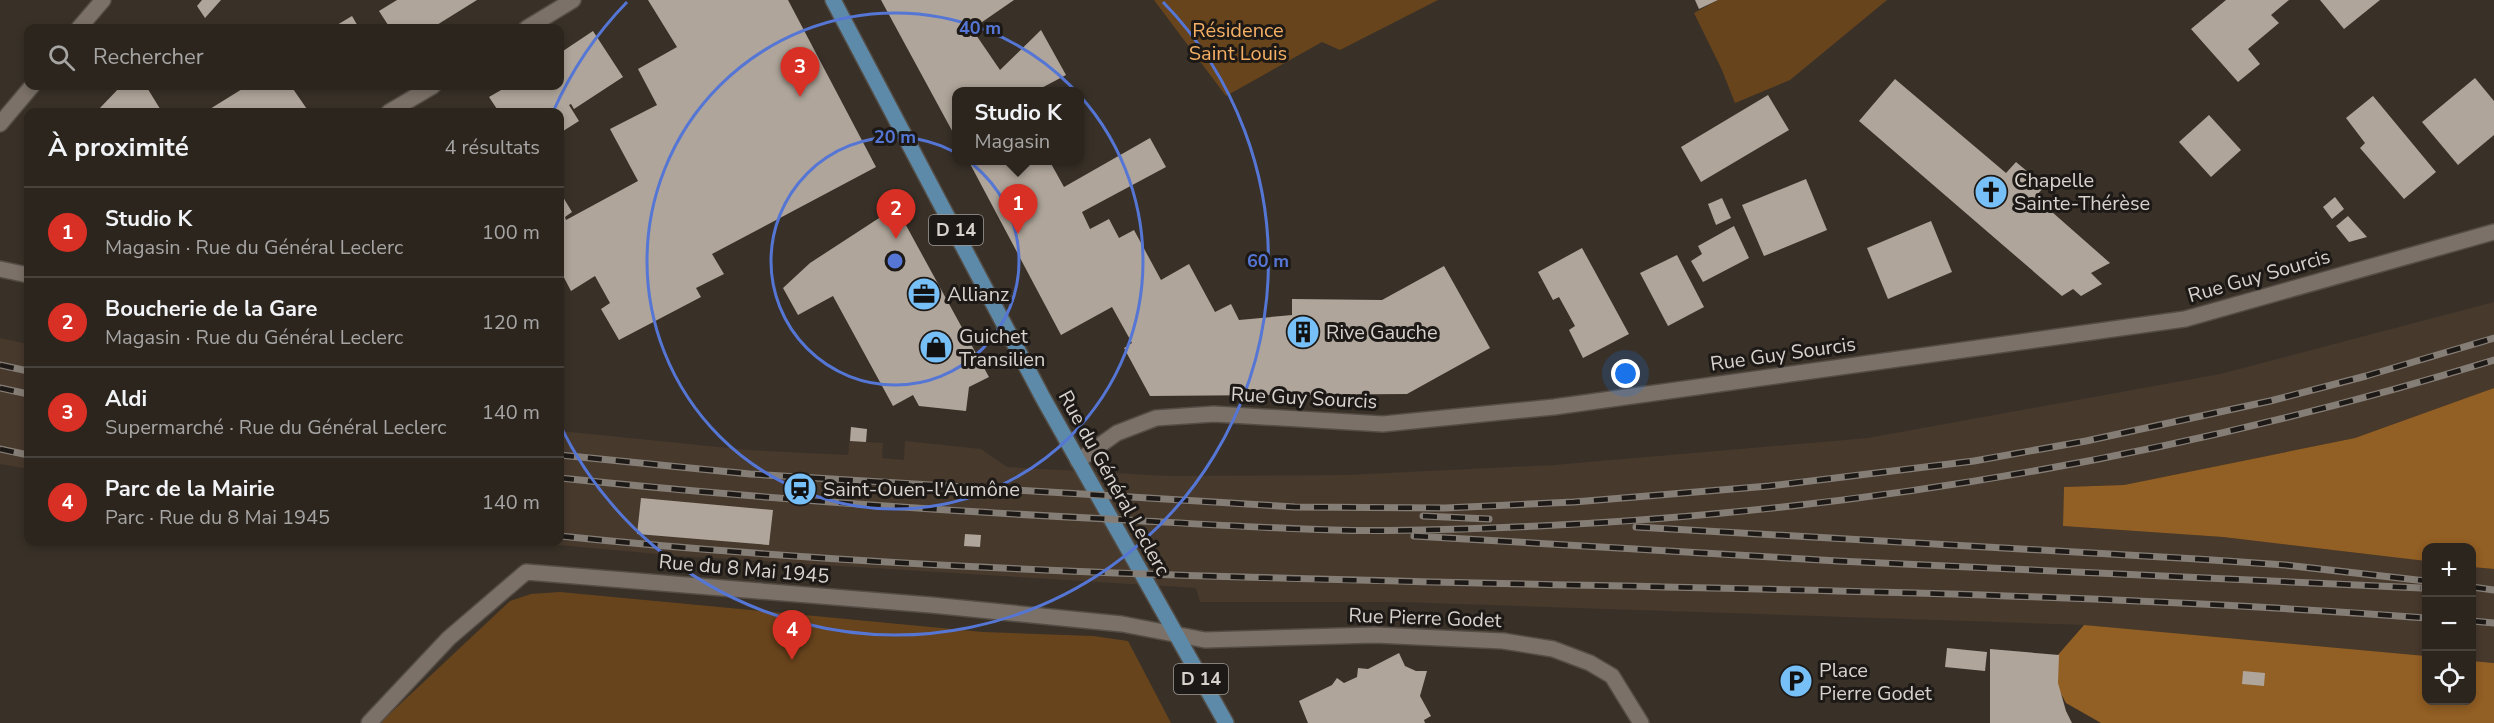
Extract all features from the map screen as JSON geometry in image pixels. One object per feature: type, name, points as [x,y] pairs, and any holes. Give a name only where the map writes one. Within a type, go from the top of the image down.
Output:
[{"type":"main road","name":"Rue du Général Leclerc","points":[[834,0],[1078,461],[1175,635]]},
{"type":"main road","name":"D 14","points":[[1175,635],[1226,723]]},
{"type":"street","points":[[83,24],[103,0]]},
{"type":"street","points":[[534,24],[573,0]]},
{"type":"street","points":[[0,124],[29,90]]},
{"type":"street","points":[[396,108],[426,90]]},
{"type":"street","name":"Rue Guy Sourcis","points":[[1078,461],[1117,433],[1156,418],[1214,414],[1383,424],[1554,407],[2186,318],[2494,232]]},
{"type":"street","points":[[0,269],[24,274]]},
{"type":"street","name":"Rue du 8 Mai 1945","points":[[369,723],[449,638],[526,572],[1122,624],[1175,635]]},
{"type":"street","name":"Rue Pierre Godet","points":[[1175,635],[1205,640],[1375,635],[1437,636],[1535,646],[1574,656],[1612,676],[1641,723]]},
{"type":"shaded area","points":[[2494,302],[2494,388],[2355,438],[2124,485],[2064,487],[2063,526],[2223,537],[2422,561],[2422,656],[2084,625],[1400,602],[1200,602],[1196,588],[678,556],[564,546],[564,431],[748,450],[848,455],[851,427],[867,429],[866,442],[883,443],[882,458],[904,460],[905,441],[981,449],[1007,467],[1168,476],[1346,475],[1554,465],[1868,438],[2220,374]]},
{"type":"shaded area","points":[[0,338],[24,343],[24,468],[0,464]]},
{"type":"shaded area","points":[[2494,388],[2494,569],[2476,567],[2476,543],[2422,543],[2422,561],[2223,537],[2063,526],[2064,487],[2124,485],[2355,438]]},
{"type":"shaded area","points":[[2476,567],[2494,569],[2494,663],[2476,661]]},
{"type":"shaded area","points":[[2084,625],[2422,656],[2422,705],[2476,705],[2476,661],[2494,663],[2494,723],[2101,723],[2066,703],[2053,679],[2057,656]]},
{"type":"green space","name":"Résidence Saint Louis","points":[[1154,0],[1438,0],[1340,50],[1322,42],[1226,96]]},
{"type":"green space","points":[[1718,0],[1887,0],[1790,80],[1735,103],[1722,70],[1694,13]]},
{"type":"green space","points":[[560,592],[983,632],[1093,636],[1128,641],[1171,723],[380,723],[510,601],[531,594]]},
{"type":"building","points":[[202,0],[221,0],[205,18],[197,6]]},
{"type":"building","points":[[397,0],[477,0],[438,24],[387,24],[379,11]]},
{"type":"building","points":[[648,0],[788,0],[876,167],[712,254],[724,274],[696,288],[701,297],[619,340],[601,309],[610,303],[595,276],[571,291],[564,278],[564,199],[572,212],[565,217],[566,220],[638,181],[610,129],[657,105],[638,69],[677,47]]},
{"type":"building","points":[[881,0],[1014,0],[972,29],[1000,70],[1041,30],[1066,75],[1043,87],[952,87],[952,131]]},
{"type":"building","points":[[1695,0],[1718,0],[1699,9]]},
{"type":"building","points":[[2226,0],[2289,0],[2271,15],[2279,23],[2248,49],[2260,64],[2238,82],[2191,29]]},
{"type":"building","points":[[2320,0],[2380,0],[2344,29]]},
{"type":"building","points":[[352,16],[357,24],[339,24]]},
{"type":"building","points":[[593,31],[623,77],[574,109],[571,104],[569,105],[579,121],[564,130],[564,108],[496,108],[489,97],[501,90],[564,90],[564,50]]},
{"type":"building","points":[[2475,78],[2494,101],[2494,135],[2458,165],[2422,122]]},
{"type":"building","name":"Chapelle Sainte-Thérèse","points":[[1895,79],[2006,173],[2016,162],[2045,186],[2035,197],[2110,263],[2091,273],[2102,284],[2081,296],[2073,289],[2062,296],[1859,121]]},
{"type":"building","points":[[117,90],[148,90],[160,108],[100,108]]},
{"type":"building","points":[[241,90],[294,90],[306,108],[211,108]]},
{"type":"building","points":[[1768,95],[1789,130],[1701,182],[1681,147]]},
{"type":"building","points":[[2373,96],[2436,172],[2404,199],[2360,148],[2365,143],[2346,118]]},
{"type":"building","points":[[2209,115],[2241,150],[2211,177],[2179,142]]},
{"type":"building","name":"Rive Gauche","points":[[1150,138],[1166,167],[1082,212],[1090,229],[1109,219],[1119,238],[1134,230],[1161,280],[1189,264],[1215,312],[1231,304],[1239,320],[1292,315],[1292,299],[1382,300],[1444,266],[1490,348],[1407,394],[1150,396],[1124,348],[1132,343],[1112,307],[1061,335],[971,165],[1052,165],[1064,187]]},
{"type":"building","points":[[1806,179],[1827,230],[1764,256],[1742,205]]},
{"type":"building","points":[[2335,197],[2344,209],[2332,219],[2323,207]]},
{"type":"building","points":[[1722,198],[1731,218],[1716,225],[1708,204]]},
{"type":"building","points":[[896,207],[989,377],[969,387],[966,411],[919,406],[913,395],[893,406],[833,296],[798,315],[783,288],[810,263]]},
{"type":"building","points":[[2348,216],[2367,237],[2349,242],[2336,226]]},
{"type":"building","points":[[1931,221],[1952,272],[1888,299],[1867,248]]},
{"type":"building","points":[[1734,226],[1749,258],[1703,282],[1691,261],[1702,254],[1698,246]]},
{"type":"building","points":[[1582,248],[1629,334],[1583,358],[1569,330],[1575,326],[1559,297],[1553,300],[1538,272]]},
{"type":"building","points":[[1677,255],[1704,307],[1668,326],[1640,273]]},
{"type":"building","points":[[851,427],[867,429],[866,442],[850,441]]},
{"type":"building","points":[[641,498],[773,510],[769,545],[637,534]]},
{"type":"building","points":[[965,534],[981,535],[980,547],[964,546]]},
{"type":"building","points":[[1947,648],[1987,652],[1985,671],[1945,667]]},
{"type":"building","points":[[1990,649],[2059,655],[2058,683],[2072,723],[1990,723]]},
{"type":"building","points":[[1399,653],[1405,666],[1416,671],[1427,671],[1420,696],[1431,716],[1424,720],[1425,723],[1308,723],[1299,701],[1332,685],[1337,678],[1344,683],[1357,677],[1358,668],[1368,669]]},
{"type":"building","points":[[2243,671],[2265,673],[2264,686],[2242,684]]},
{"type":"railway","points":[[564,455],[750,474],[1295,507],[1445,508],[1574,502],[1769,486],[1974,461],[2086,441],[2270,401],[2366,376],[2494,338]]},
{"type":"railway","points":[[564,478],[834,502],[1249,527],[1384,531],[1539,526],[1781,507],[1902,492],[2022,473],[2260,424],[2377,394],[2494,360]]},
{"type":"railway","points":[[0,365],[24,370]]},
{"type":"railway","points":[[0,388],[24,393]]},
{"type":"railway","points":[[0,449],[24,454]]},
{"type":"railway","points":[[1423,516],[1489,519]]},
{"type":"railway","points":[[1636,527],[2197,559],[2285,565],[2422,581]]},
{"type":"railway","points":[[564,536],[793,556],[1026,569],[1259,578],[1960,594],[2193,604],[2422,618]]},
{"type":"railway","points":[[1414,536],[1838,561],[2421,588]]},
{"type":"railway","points":[[2476,588],[2494,590]]},
{"type":"railway","points":[[2476,621],[2494,623]]},
{"type":"place","name":"Aldi","points":[[800,97]]},
{"type":"place","name":"Chapelle Sainte-Thérèse","points":[[1991,192]]},
{"type":"place","name":"Studio K","points":[[1018,234]]},
{"type":"place","name":"Boucherie de la Gare","points":[[896,239]]},
{"type":"place","name":"Allianz","points":[[924,294]]},
{"type":"place","name":"Rive Gauche","points":[[1303,332]]},
{"type":"place","name":"Guichet Transilien","points":[[936,347]]},
{"type":"place","name":"Saint-Ouen-l'Aumône","points":[[800,489]]},
{"type":"place","name":"Parc de la Mairie","points":[[792,660]]},
{"type":"place","name":"Place Pierre Godet","points":[[1796,681]]}]
